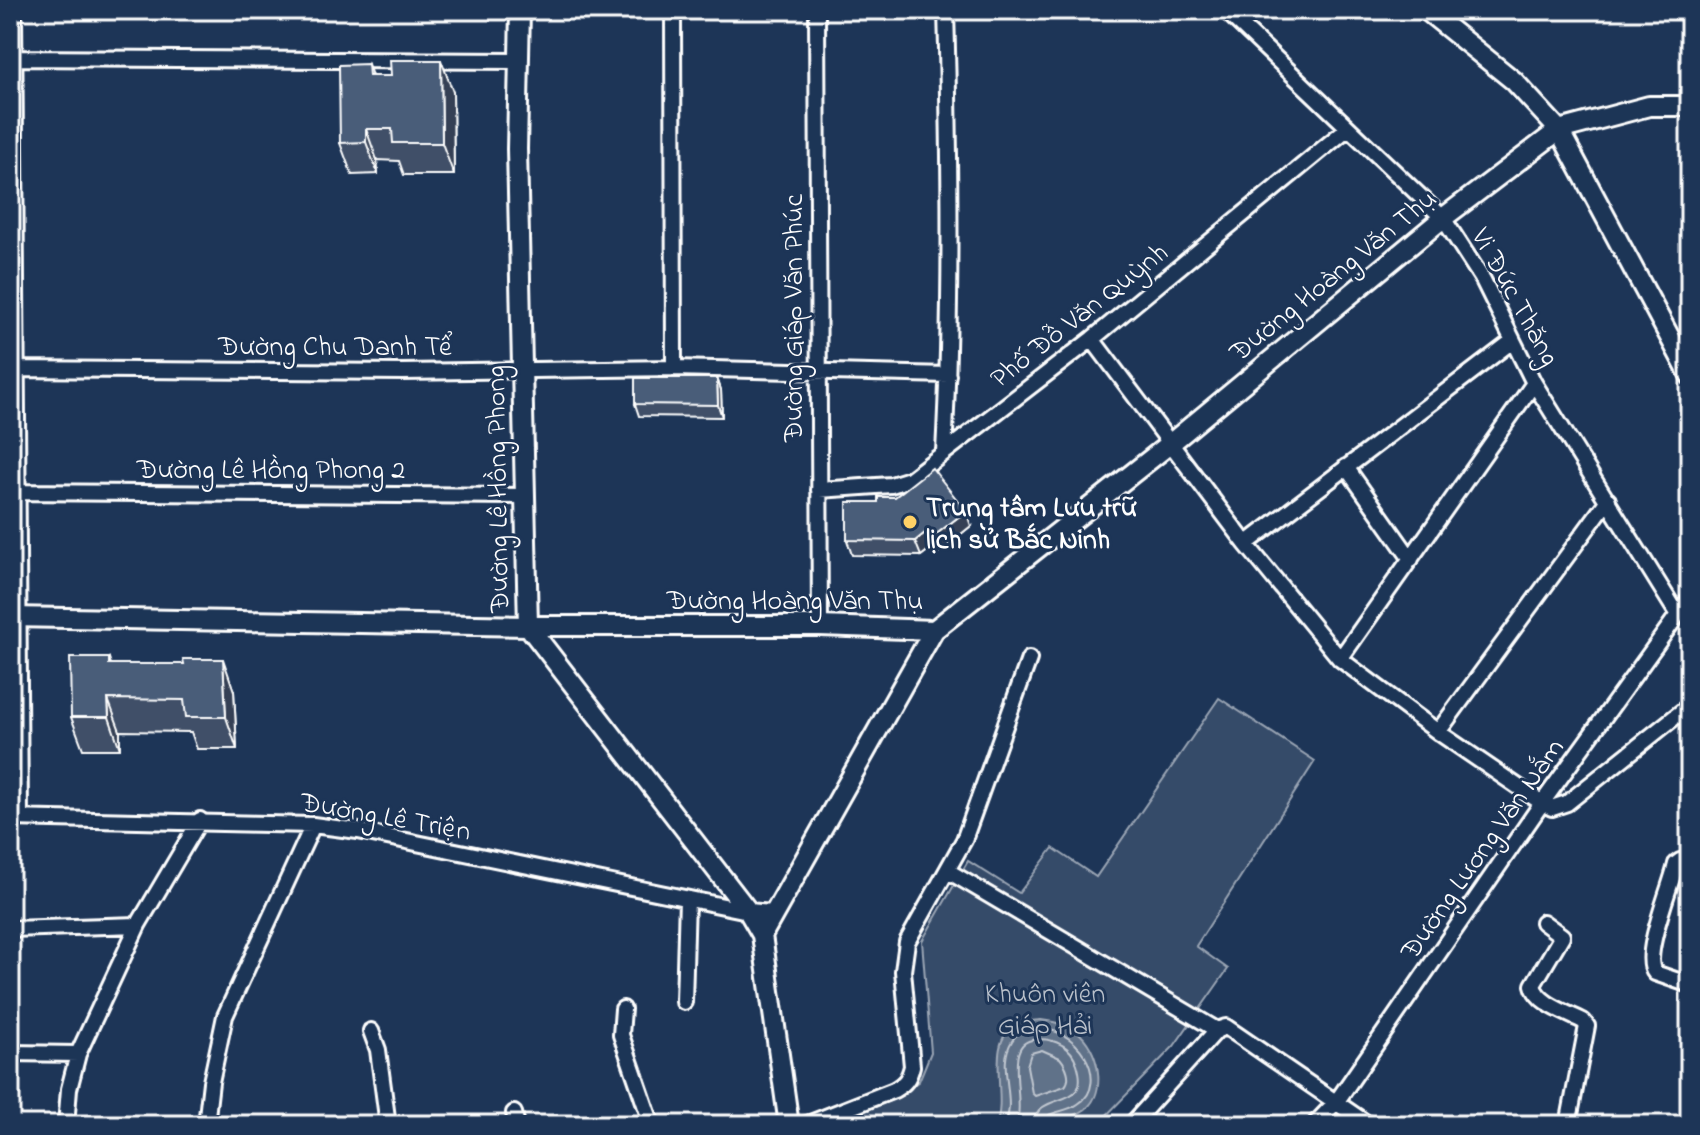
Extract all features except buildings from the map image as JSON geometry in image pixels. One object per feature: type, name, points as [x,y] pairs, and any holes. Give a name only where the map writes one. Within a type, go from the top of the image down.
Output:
[{"type":"street","points":[[14,10],[17,492],[15,818]]},
{"type":"street","name":"Đường Lê Hồng Phong","points":[[520,10],[517,149],[528,626],[748,911],[762,935],[789,1125]]},
{"type":"street","points":[[673,10],[674,368]]},
{"type":"street","name":"Đường Giáp Văn Phúc","points":[[817,10],[820,626]]},
{"type":"street","points":[[944,452],[948,375],[946,10]]},
{"type":"street","name":"Vi Đức Thăng","points":[[1225,10],[1443,218],[1483,280],[1511,342],[1534,383],[1678,615]]},
{"type":"street","points":[[1426,10],[1514,81],[1559,130],[1690,375]]},
{"type":"street","points":[[12,58],[519,61]]},
{"type":"street","name":"Đường Hoàng Văn Thụ","points":[[14,617],[934,630],[1171,443],[1443,218],[1559,130],[1649,106],[1690,106]]},
{"type":"street","name":"Phố Đỗ Văn Quỳnh","points":[[819,490],[870,488],[902,482],[1092,339],[1348,128]]},
{"type":"street","points":[[1092,339],[1246,544],[1340,659],[1438,732],[1542,803],[1552,808],[1567,803],[1690,705]]},
{"type":"street","points":[[1246,544],[1511,342]]},
{"type":"street","name":"Đường Chu Danh Tể","points":[[14,369],[522,371],[674,368],[948,375]]},
{"type":"street","points":[[1340,659],[1534,383]]},
{"type":"street","points":[[1346,467],[1411,559]]},
{"type":"street","name":"Đường Lê Hồng Phong 2","points":[[17,492],[525,496]]},
{"type":"street","points":[[1438,732],[1608,500]]},
{"type":"street","name":"Đường Lương Văn Nắm","points":[[1314,1125],[1337,1101],[1542,803],[1690,598]]},
{"type":"street","points":[[762,935],[934,630]]},
{"type":"street","points":[[805,1125],[894,1090],[905,1084],[909,1077],[912,1066],[903,958],[914,926],[964,840],[1029,659]]},
{"type":"street","name":"Đường Lê Triện","points":[[15,818],[313,825],[358,831],[748,911],[773,913]]},
{"type":"street","points":[[66,1125],[69,1089],[78,1054],[138,925],[200,820]]},
{"type":"street","points":[[206,1125],[211,1082],[225,1016],[313,825]]},
{"type":"street","points":[[1690,860],[1676,864],[1654,933],[1649,963],[1655,973],[1690,985]]},
{"type":"street","points":[[948,871],[1217,1030]]},
{"type":"street","points":[[684,1002],[687,899]]},
{"type":"street","points":[[1543,922],[1562,936],[1533,985],[1534,992],[1587,1026],[1568,1125]]},
{"type":"street","points":[[10,929],[138,925]]},
{"type":"street","points":[[623,1009],[621,1035],[652,1125]]},
{"type":"street","points":[[1131,1125],[1217,1030],[1226,1027],[1369,1125]]},
{"type":"street","points":[[371,1031],[378,1050],[388,1125]]},
{"type":"street","points":[[10,1053],[78,1054]]},
{"type":"green space","name":"Khuôn viên Giáp Hải","points":[[1219,698],[1315,761],[1196,946],[1228,969],[1174,1046],[1097,1125],[831,1125],[892,1100],[919,1081],[931,1052],[922,941],[968,861],[1019,893],[1053,848],[1096,877]]},
{"type":"water","points":[[1041,1020],[1072,1029],[1088,1043],[1098,1075],[1095,1096],[1081,1112],[1061,1120],[996,1125],[1000,1100],[1001,1043],[1006,1033],[1016,1025]]},
{"type":"place","name":"Trung tâm Lưu trữ lịch sử Bắc Ninh","points":[[910,522]]}]
